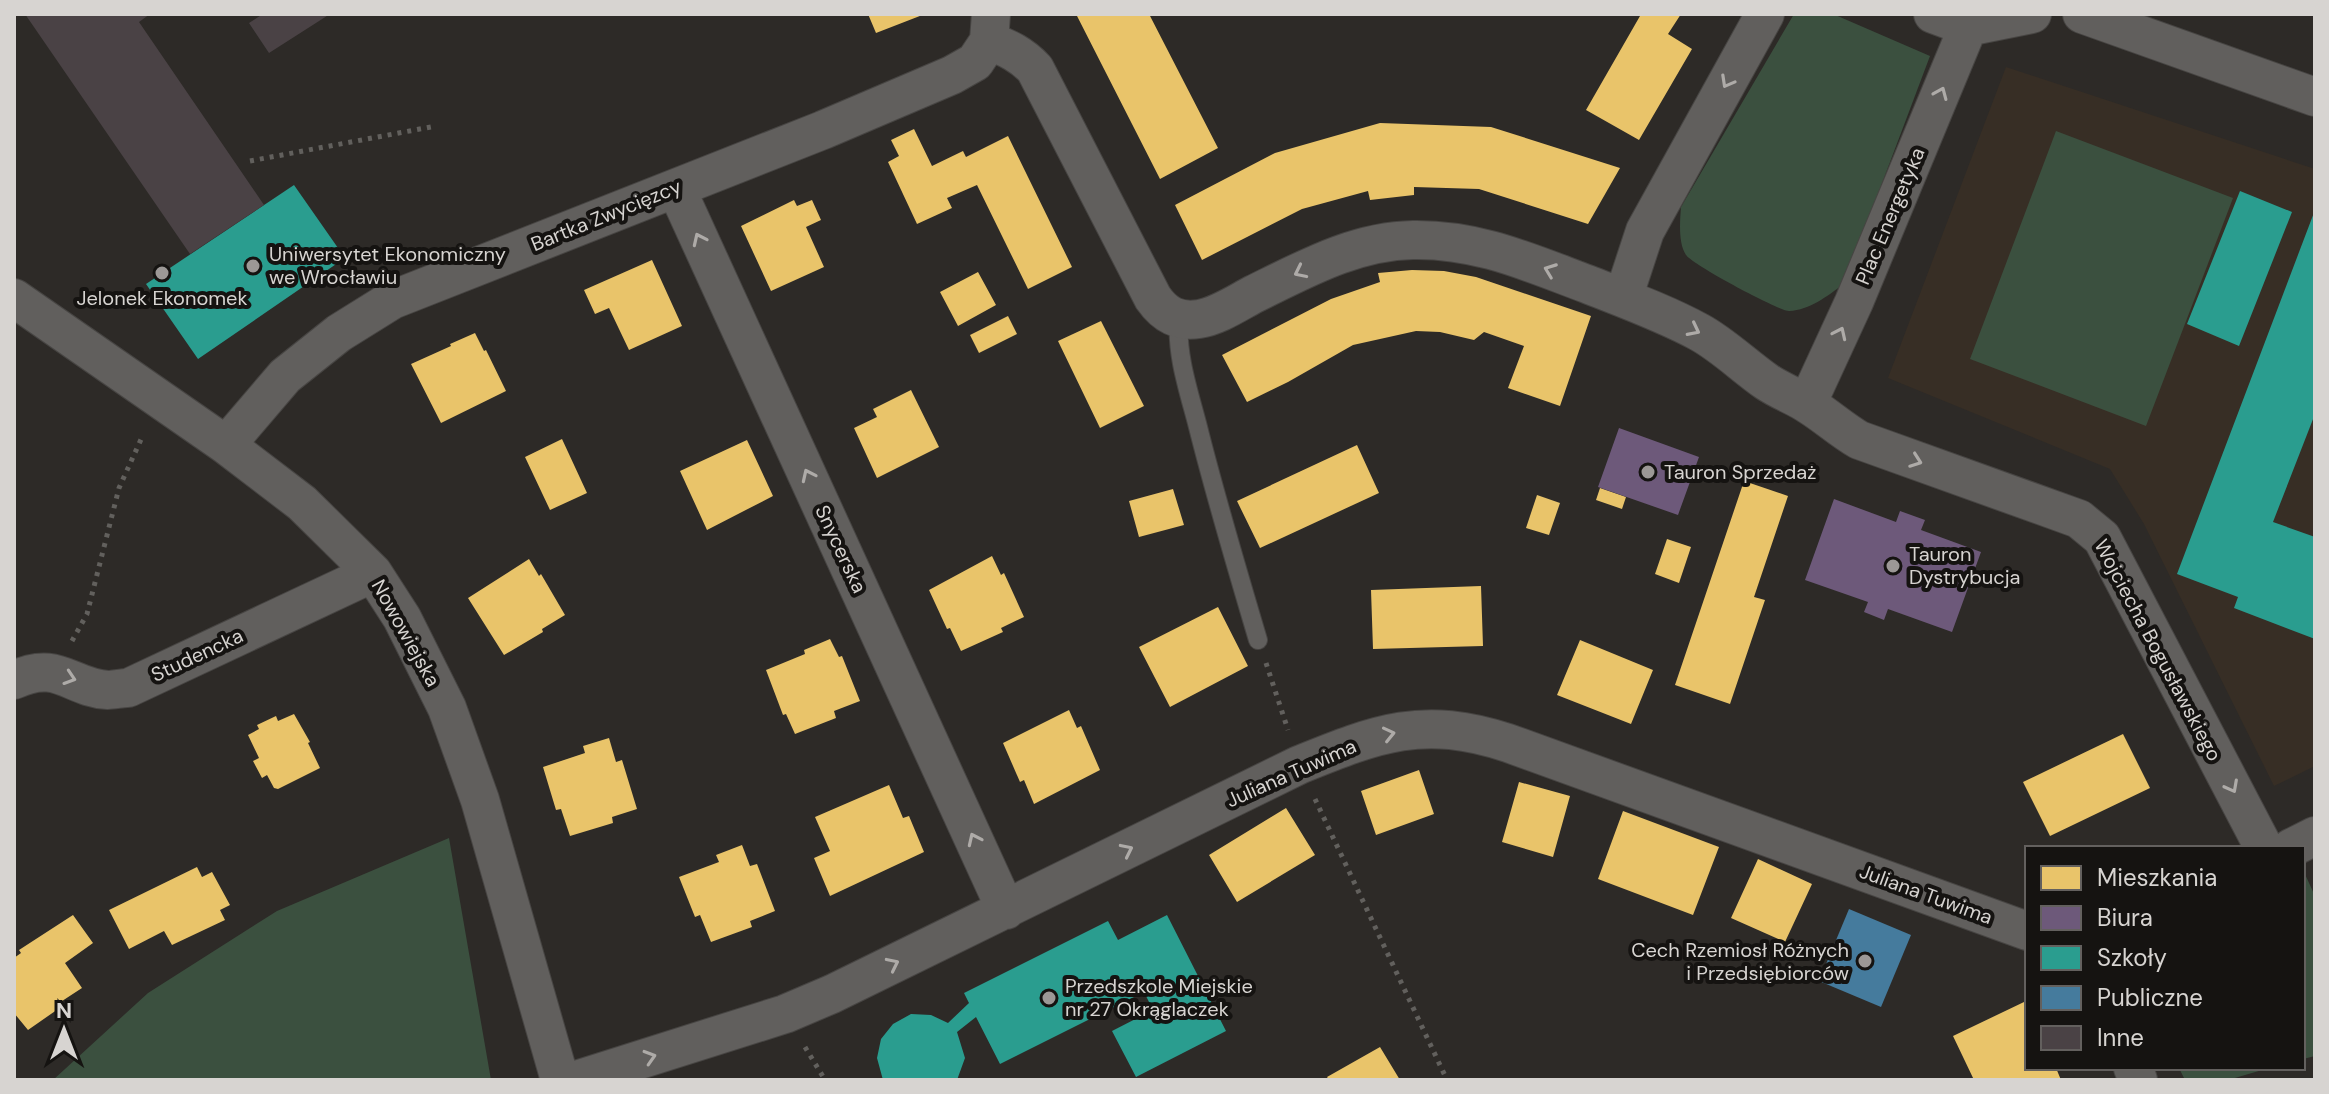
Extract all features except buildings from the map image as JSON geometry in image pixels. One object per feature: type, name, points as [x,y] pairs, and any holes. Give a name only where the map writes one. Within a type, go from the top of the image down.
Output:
[{"type":"street","points":[[1623,298],[1645,231],[1765,14]]},
{"type":"street","points":[[1933,14],[1968,27],[2032,14]]},
{"type":"street","points":[[2082,14],[2315,97]]},
{"type":"street","name":"Plac Energetyka","points":[[1807,404],[1854,302],[1968,27]]},
{"type":"street","points":[[990,28],[1008,48],[1025,58],[1035,69],[1153,298],[1161,309],[1179,319]]},
{"type":"street","name":"Bartka Zwycięzcy","points":[[226,445],[285,376],[339,333],[392,300],[823,130],[952,75],[975,62],[990,28]]},
{"type":"street","name":"Snycerska","points":[[676,188],[1006,910]]},
{"type":"street","name":"Wojciecha Bogusławskiego","points":[[1179,319],[1202,319],[1212,315],[1347,251],[1402,240],[1467,243],[1498,250],[1623,298],[1701,333],[1770,384],[1807,404],[1833,425],[1859,440],[2079,519],[2102,538],[2263,846]]},
{"type":"street","name":"Nowowiejska","points":[[14,298],[226,445],[302,503],[373,573],[402,618],[447,708],[480,800],[560,1080]]},
{"type":"street","name":"Studencka","points":[[14,680],[30,673],[54,673],[106,690],[128,688],[373,573]]},
{"type":"street","name":"Juliana Tuwima","points":[[576,1080],[785,1014],[1006,910],[1299,765],[1340,748],[1413,729],[1446,728],[1480,734],[2025,930]]},
{"type":"street","points":[[2295,846],[2315,836]]},
{"type":"lane","points":[[1179,319],[1179,345],[1189,392],[1219,511],[1258,640]]},
{"type":"path","points":[[250,161],[436,126]]},
{"type":"path","points":[[54,673],[87,614],[119,488],[143,435]]},
{"type":"path","points":[[1258,640],[1299,765],[1447,1080]]},
{"type":"shaded area","points":[[2006,67],[2315,169],[2315,766],[2274,786],[2144,524],[2110,469],[1888,378]]},
{"type":"green space","points":[[1794,14],[1833,14],[1930,56],[1844,284],[1811,305],[1789,311],[1754,296],[1692,260],[1683,250],[1680,225],[1681,207]]},
{"type":"green space","points":[[2056,131],[2233,198],[2146,426],[1970,359]]},
{"type":"green space","points":[[449,838],[491,1080],[53,1080],[148,993],[277,911]]},
{"type":"green space","points":[[2305,874],[2315,896],[2315,1056],[2305,1058]]},
{"type":"green space","points":[[2180,1070],[2262,1070],[2228,1080],[2185,1080]]},
{"type":"place","name":"Uniwersytet Ekonomiczny we Wrocławiu","points":[[253,266]]},
{"type":"place","name":"Jelonek Ekonomek","points":[[162,273]]},
{"type":"place","name":"Tauron Sprzedaż","points":[[1648,472]]},
{"type":"place","name":"Tauron Dystrybucja","points":[[1893,566]]},
{"type":"place","name":"Cech Rzemiosł Różnych i Przedsiębiorców","points":[[1865,961]]},
{"type":"place","name":"Przedszkole Miejskie nr 27 Okrąglaczek","points":[[1049,998]]}]
